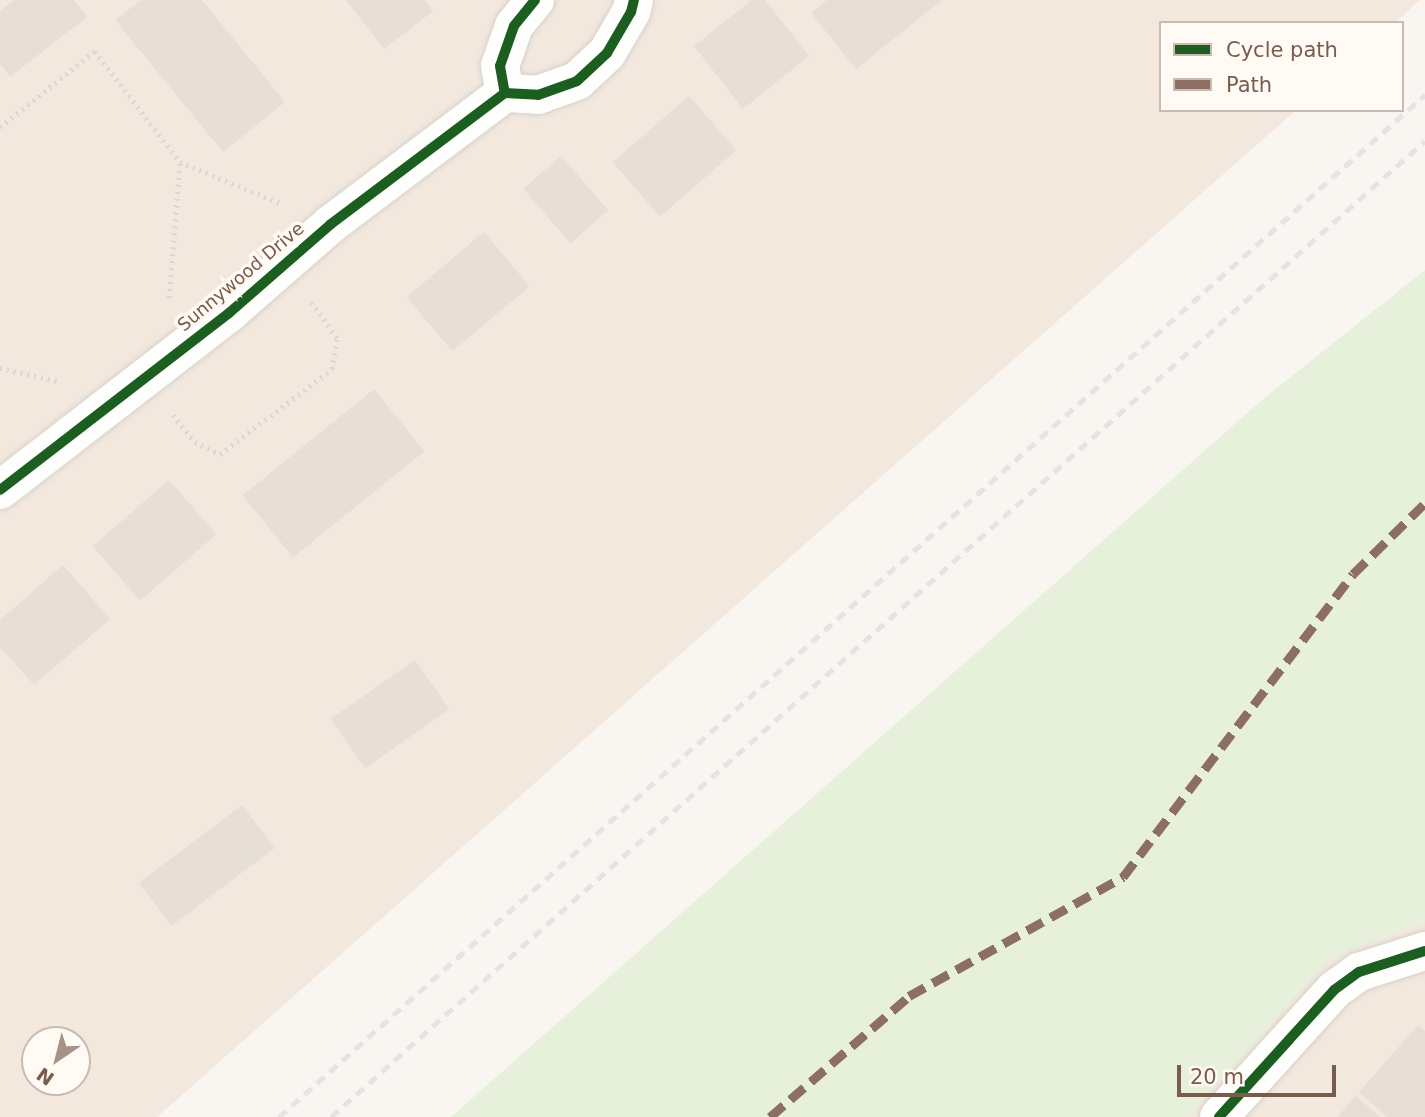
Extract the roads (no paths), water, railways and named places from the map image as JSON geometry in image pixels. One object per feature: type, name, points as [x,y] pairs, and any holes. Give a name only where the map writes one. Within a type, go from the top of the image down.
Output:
[{"type":"street","points":[[535,0],[514,26],[500,66],[505,93],[538,95],[577,81],[607,53],[631,12],[634,0]]},
{"type":"street","name":"Sunnywood Drive","points":[[0,490],[153,372],[331,225],[505,93]]},
{"type":"street","points":[[1219,1117],[1334,990],[1359,972],[1425,951]]},
{"type":"railway","points":[[279,1117],[1425,95]]},
{"type":"railway","points":[[331,1117],[1425,141]]}]
